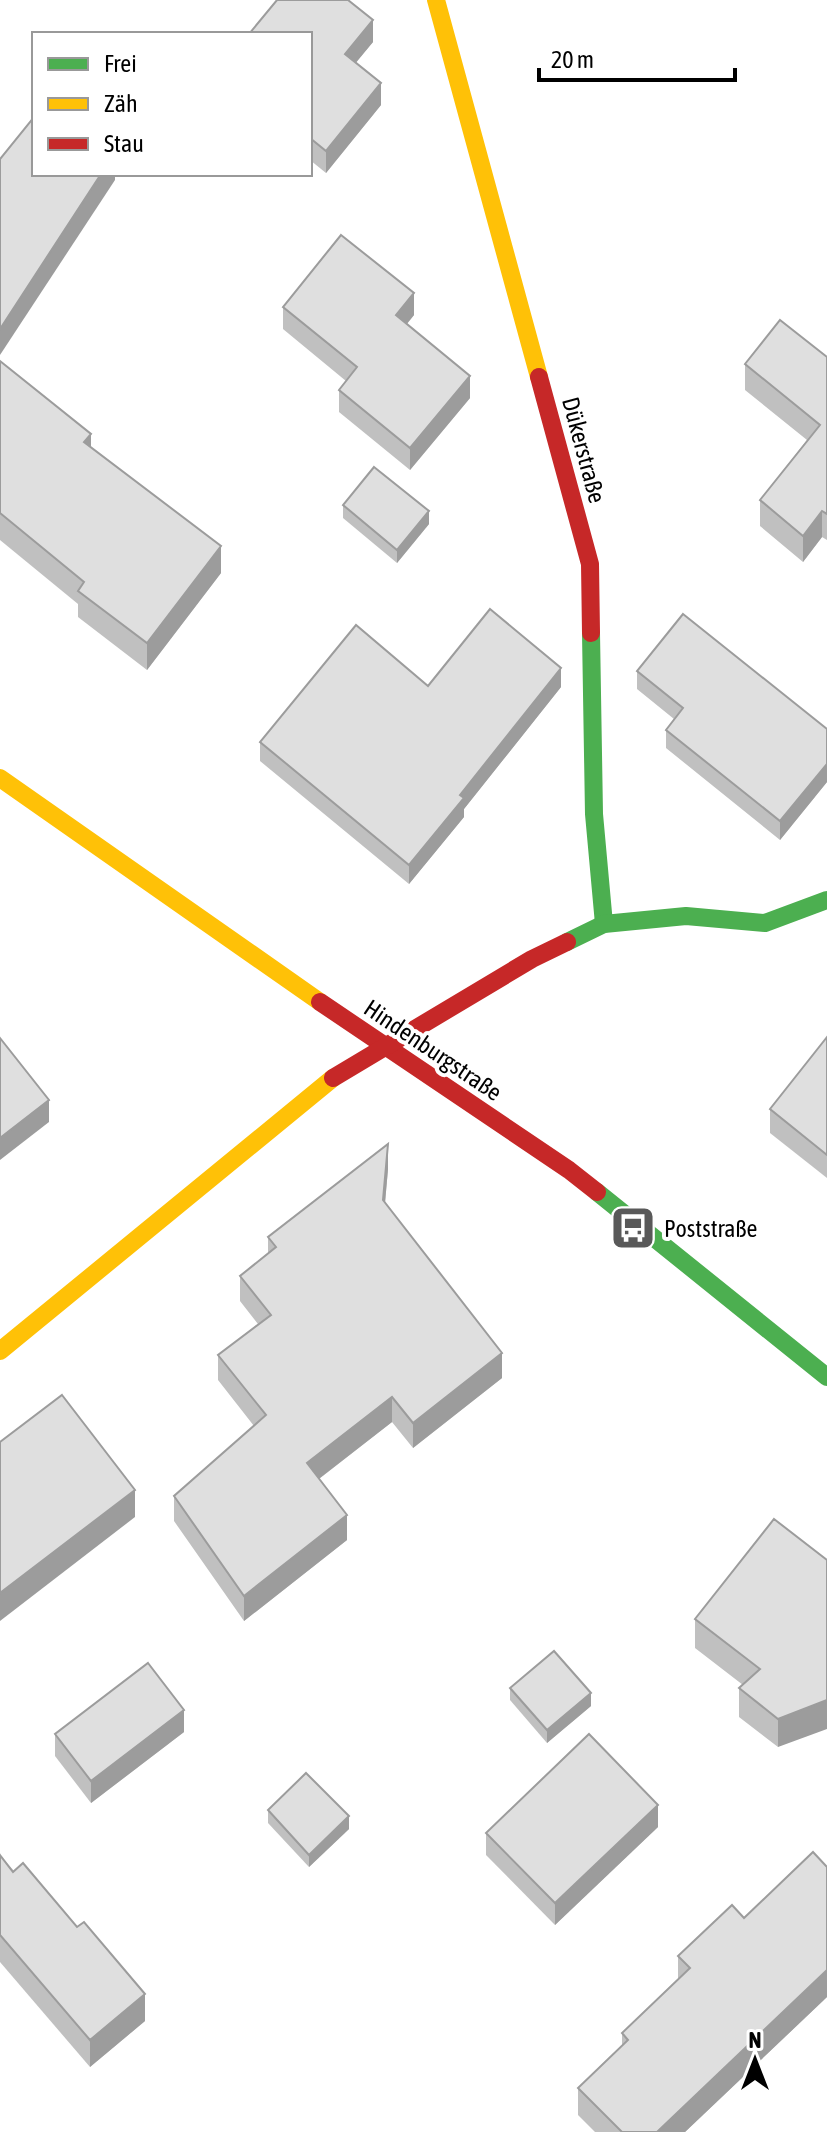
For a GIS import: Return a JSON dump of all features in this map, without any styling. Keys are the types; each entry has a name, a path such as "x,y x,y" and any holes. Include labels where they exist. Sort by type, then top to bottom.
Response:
{"street":[{"name":"Dükerstraße","path":"436,0 590,564 594,814 604,924"},
{"name":"Hindenburgstraße","path":"0,778 385,1047 569,1170 827,1377"},
{"path":"0,1351 337,1075 532,959 604,924 686,916 765,923 827,900"}],"building":[{"path":"277,0 348,0 373,20 345,54 381,83 326,151 312,140 312,32 251,32"},
{"path":"32,119 32,176 100,176 0,329 0,159"},
{"path":"341,235 414,293 396,315 470,376 410,448 339,390 357,367 283,307"},
{"path":"780,320 827,357 827,514 822,511 803,536 760,500 820,425 745,364"},
{"path":"0,361 91,434 84,442 221,546 147,643 78,591 84,582 0,513"},
{"path":"374,467 429,511 397,550 343,505"},
{"path":"490,609 561,668 460,795 464,798 409,865 260,742 356,625 428,686"},
{"path":"683,614 827,729 827,764 780,821 666,730 683,708 637,671"},
{"path":"827,1037 827,1155 770,1109"},
{"path":"0,1038 49,1100 0,1138"},
{"path":"388,1144 383,1200 502,1353 413,1423 392,1397 307,1463 347,1515 244,1596 174,1496 266,1415 218,1355 271,1315 240,1276 276,1247 268,1237"},
{"path":"62,1395 135,1490 0,1593 0,1442"},
{"path":"774,1519 827,1560 827,1700 778,1719 739,1688 760,1669 695,1619"},
{"path":"554,1651 591,1693 547,1730 510,1688"},
{"path":"148,1663 184,1710 91,1781 55,1734"},
{"path":"589,1734 658,1805 555,1903 486,1833"},
{"path":"306,1773 349,1816 309,1855 268,1810"},
{"path":"813,1852 827,1867 827,1970 657,2132 622,2132 578,2088 628,2040 622,2033 690,1968 678,1956 732,1905 744,1918"},
{"path":"0,1855 13,1872 23,1863 77,1927 84,1922 145,1994 90,2040 0,1935"}],"traffic: fast":[{"path":"591,633 594,814 604,924"},
{"path":"567,942 604,924 686,916 765,923 827,900"},
{"path":"597,1192 827,1377"}],"traffic: slow":[{"path":"436,0 539,377"},
{"path":"0,778 320,1002"},
{"path":"0,1351 333,1078"}],"traffic: jam":[{"path":"539,377 590,564 591,633"},
{"path":"333,1078 532,959 567,942"},
{"path":"320,1002 597,1192"}],"place":[{"name":"Poststraße","path":"633,1228"}]}
